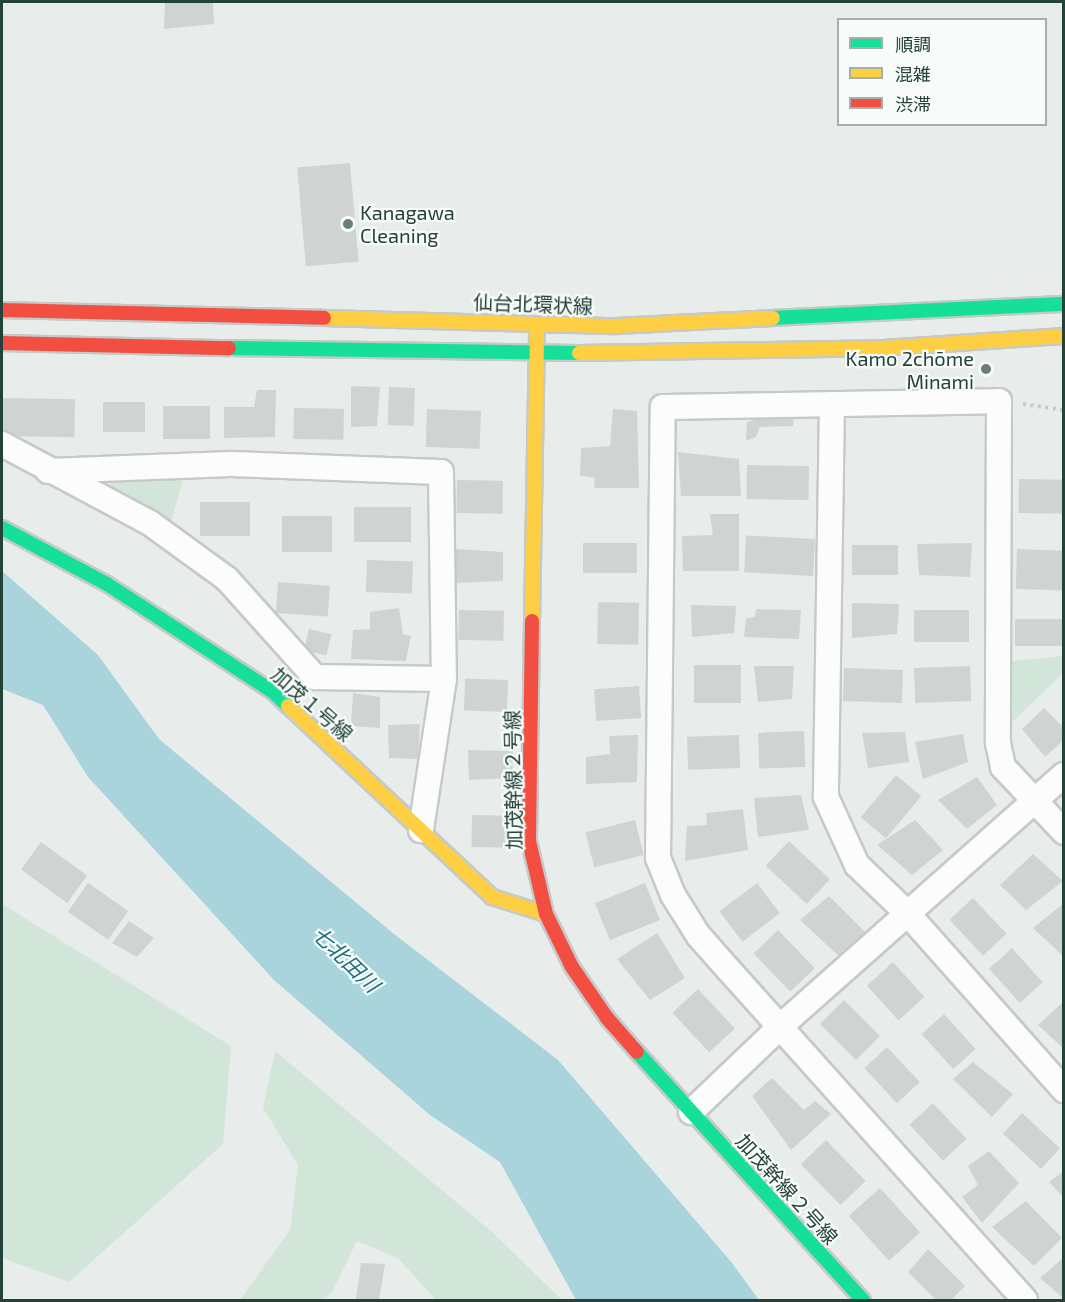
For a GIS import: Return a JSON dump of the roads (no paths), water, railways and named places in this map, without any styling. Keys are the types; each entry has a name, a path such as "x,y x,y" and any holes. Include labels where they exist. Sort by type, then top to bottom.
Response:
{"main road":[{"name":"仙台北環状線","path":"2,310 616,326 986,311 1064,304"},
{"name":"加茂幹線２号線","path":"537,323 529,841 546,914 572,967 608,1018 863,1300"},
{"path":"2,343 537,354 883,348 1064,336"},
{"name":"加茂１号線","path":"2,528 107,584 273,692 492,897 546,914"}],"street":[{"path":"1025,1300 782,1025 698,935 673,895 658,858 663,407 999,401 998,743 1003,767 1064,832"},
{"path":"832,404 826,797 857,865 907,913 1064,1090"},
{"path":"2,444 48,471 150,523 227,579 315,677 444,679"},
{"path":"48,471 231,464 441,472 444,679 421,830"},
{"path":"691,1112 782,1025 1064,775"}],"water":[{"name":"七北田川","path":"2,571 98,655 159,739 394,934 558,1060 732,1263 759,1300 576,1300 500,1162 430,1115 274,980 88,777 43,705 2,689"}],"place":[{"name":"Kanagawa Cleaning","path":"348,224"},
{"name":"Kamo 2chōme Minami","path":"986,369"}]}
